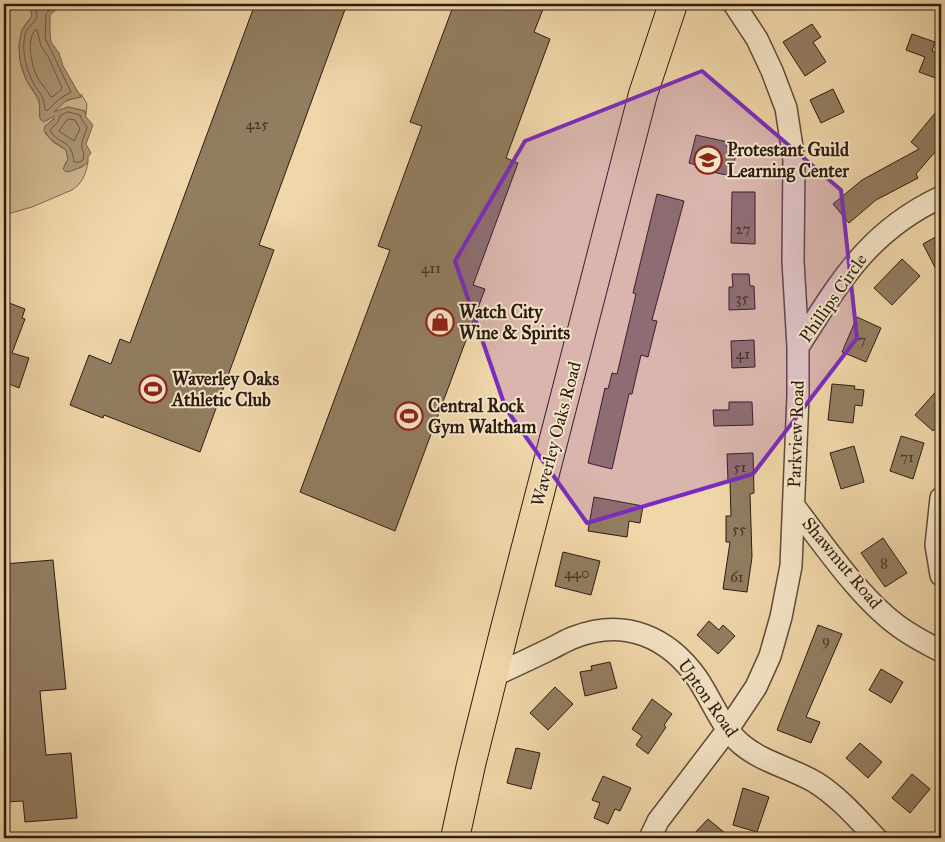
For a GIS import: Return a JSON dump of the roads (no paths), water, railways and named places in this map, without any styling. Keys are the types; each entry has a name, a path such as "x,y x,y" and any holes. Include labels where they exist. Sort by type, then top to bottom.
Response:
{"main road":[{"name":"Waverley Oaks Road","path":"455,838 493,676 644,94 674,4"}],"street":[{"name":"Parkview Road","path":"650,838 658,821 728,729 756,686 770,656 781,617 791,566 798,396 798,348 793,260 794,160 786,108 758,39 734,4"},
{"name":"Phillips Circle","path":"798,348 835,290 861,256 879,237 898,222 941,197"},
{"path":"941,498 936,545 941,575"},
{"name":"Shawmut Road","path":"794,506 851,580 878,608 903,630 941,652"},
{"name":"Upton Road","path":"493,676 576,636 598,631 619,630 639,632 658,640 673,650 688,666 737,741 748,750 816,783 841,801 876,838"}],"water":[{"path":"29,4 62,4 50,15 51,42 59,53 63,66 81,97 67,100 54,112 68,107 85,111 86,117 93,125 86,144 91,153 88,157 88,162 75,170 66,172 63,169 68,159 66,150 50,139 44,130 45,126 54,119 54,116 44,122 40,119 39,99 26,80 20,60 19,45 22,30 32,16"}],"place":[{"name":"Protestant Guild Learning Center","path":"708,160"},
{"name":"Watch City Wine & Spirits","path":"440,322"},
{"name":"Waverley Oaks Athletic Club","path":"153,389"},
{"name":"Central Rock Gym Waltham","path":"409,416"}]}
